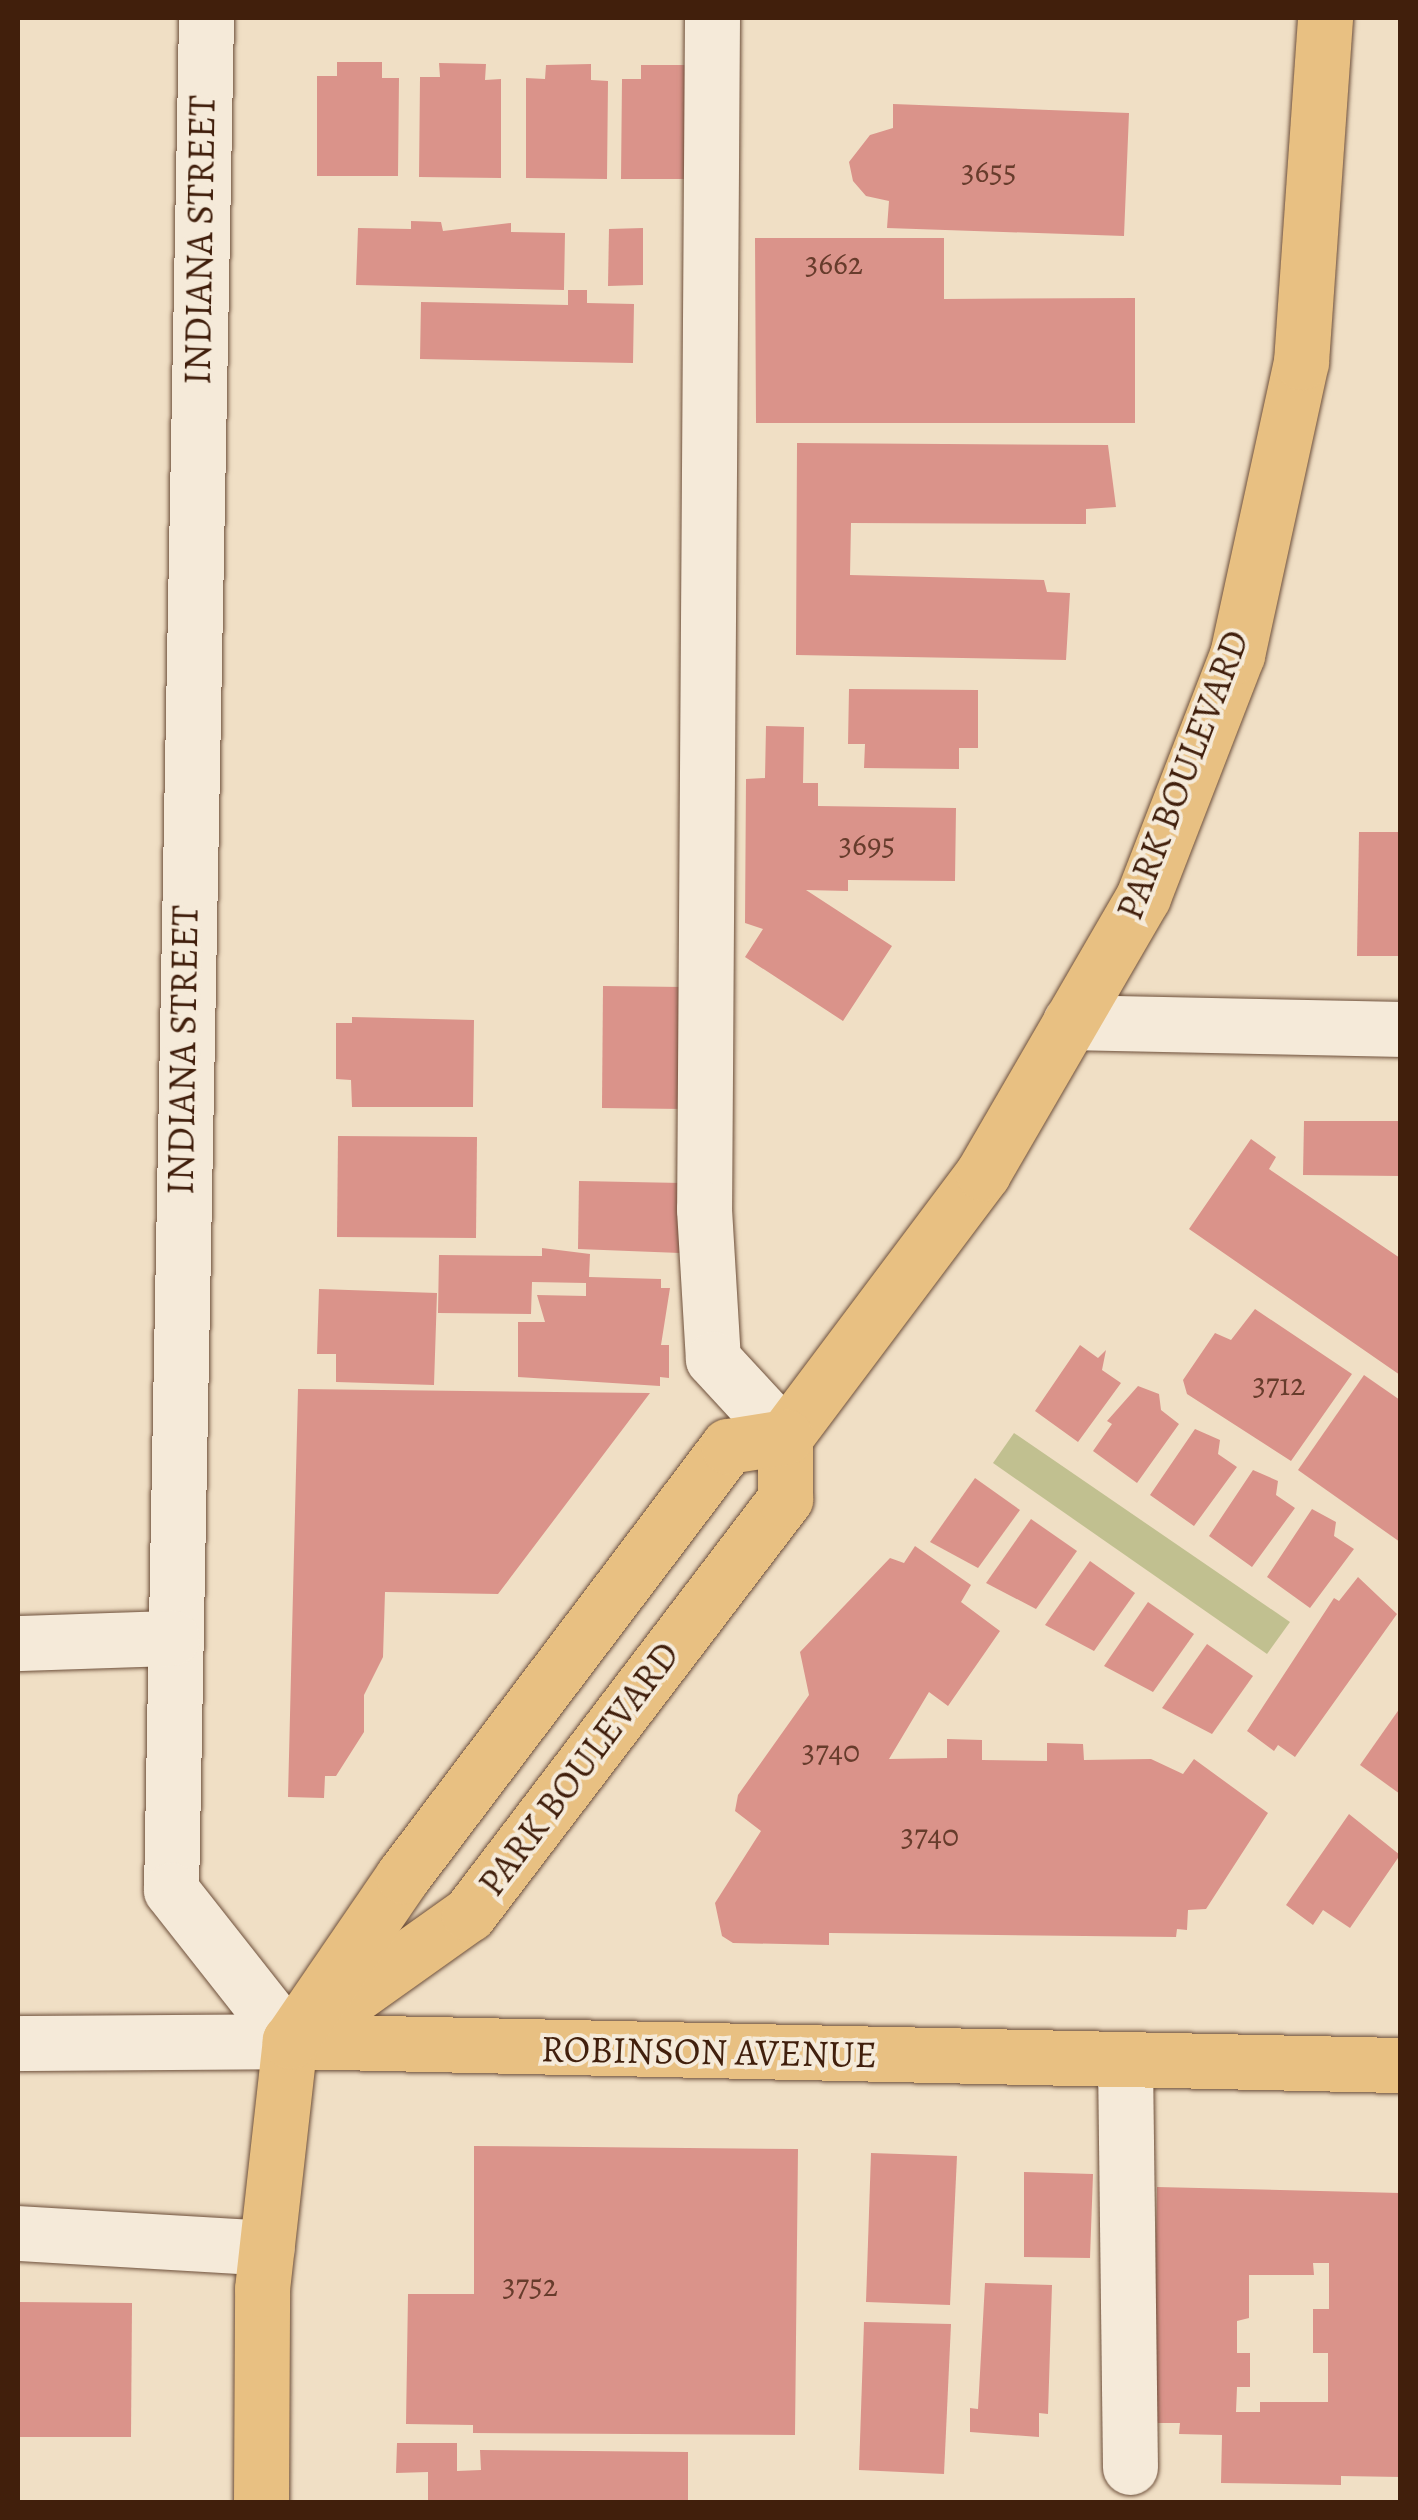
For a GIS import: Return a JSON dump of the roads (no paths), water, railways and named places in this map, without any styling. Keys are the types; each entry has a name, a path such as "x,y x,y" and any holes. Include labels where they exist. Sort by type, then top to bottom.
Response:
{"main road":[{"name":"PARK BOULEVARD","path":"290,2041 469,1914 785,1499 785,1437 983,1173 1143,897 1238,654 1301,362 1326,18"},
{"name":"PARK BOULEVARD","path":"261,2502 266,2248 290,2041 403,1876 728,1446 785,1437"},
{"name":"ROBINSON AVENUE","path":"290,2041 1400,2065"}],"street":[{"name":"INDIANA STREET","path":"206,18 170,1890 290,2041"},
{"path":"712,18 701,480 704,1209 713,1360 785,1437"},
{"path":"1070,1022 1400,1029"},
{"path":"18,1642 172,1638"},
{"name":"ROBINSON AVENUE","path":"18,2043 290,2041"},
{"path":"1125,2060 1130,2466"},
{"path":"18,2233 266,2248"}]}
